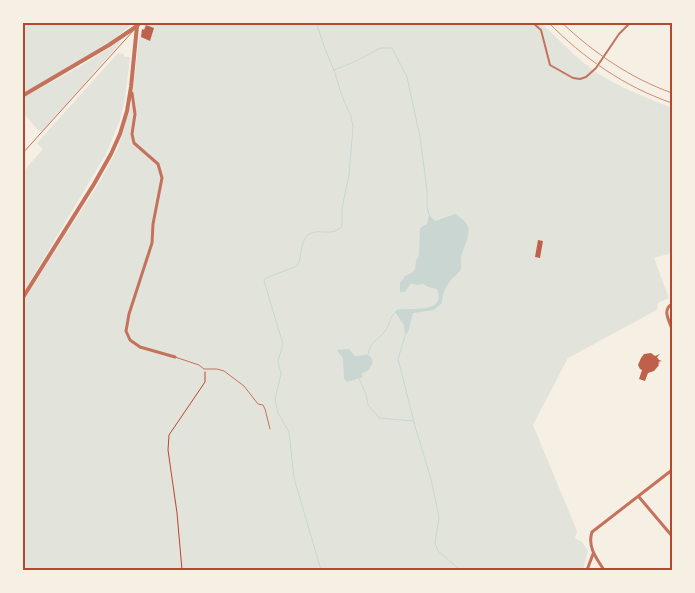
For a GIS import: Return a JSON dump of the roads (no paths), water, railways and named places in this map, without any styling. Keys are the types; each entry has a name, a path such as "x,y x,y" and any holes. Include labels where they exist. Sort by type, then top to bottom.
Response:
{"street":[{"path":"533,23 541,30 550,65 570,77 578,79 588,76 596,68 619,34 631,22"},
{"path":"22,299 66,231 111,154 120,134 127,111 131,87 138,24"},
{"path":"22,96 102,50 138,24"},
{"path":"131,87 135,114 132,134 134,143 158,164 162,178 153,224 152,243 129,314 126,331 130,340 140,347 175,357"},
{"path":"672,304 667,308 672,330"},
{"path":"604,570 593,553 590,540 592,532 672,470"},
{"path":"639,497 672,536"},
{"path":"587,570 593,553"}],"lane":[{"path":"22,154 138,24"},
{"path":"175,357 199,364 204,369 224,371 244,386 258,404 263,405 270,429"}],"waterway":[{"path":"316,22 351,116 353,127 349,175 342,208 342,226 338,230 316,232 308,235 303,242 297,266 266,278 264,281 283,344 278,361 281,374 275,399 278,413 289,432 294,478 321,570"},
{"path":"334,70 380,48 392,48 407,77 420,137 427,190 427,208 430,217"},
{"path":"368,354 371,346 385,331 395,313"},
{"path":"405,336 398,359 431,479 439,517 435,543 438,551 460,570"},
{"path":"359,378 366,394 368,405 379,418 413,421"}],"railway":[{"path":"548,22 576,48 621,80 672,103"},
{"path":"561,22 613,64 642,80 672,93"}]}
